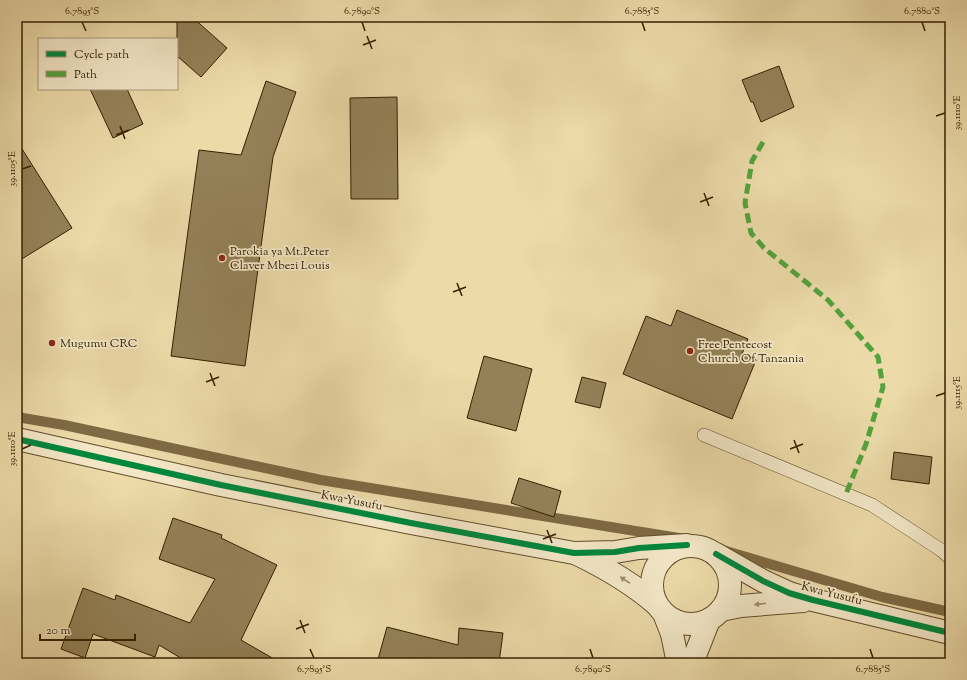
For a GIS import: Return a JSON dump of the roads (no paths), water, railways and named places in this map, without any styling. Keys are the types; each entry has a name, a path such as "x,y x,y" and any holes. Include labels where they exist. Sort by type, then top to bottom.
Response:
{"street":[{"name":"Kwa Yusufu","path":"17,439 221,485 411,523 574,553 615,552 639,548 687,545"},
{"path":"678,663 672,634 651,589 653,573 660,560 672,550 687,545 702,547 716,554 725,567 730,581 728,597 715,615 692,663"},
{"name":"Kwa Yusufu","path":"574,553 623,578 640,590 661,610"},
{"name":"Kwa Yusufu","path":"716,554 762,581 789,593 950,633"},
{"name":"Kwa Yusufu","path":"715,615 741,606 813,600"},
{"path":"661,610 679,623 694,625 715,615"}],"lane":[{"path":"704,435 872,505 941,550 950,558"}],"waterway":[{"path":"17,417 64,425 321,480 685,539 882,597 950,612"}],"place":[{"name":"Parokia ya Mt.Peter Claver Mbezi Louis","path":"222,258"},
{"name":"Mugumu CRC","path":"52,343"},
{"name":"Free Pentecost Church Of Tanzania","path":"690,351"}]}
